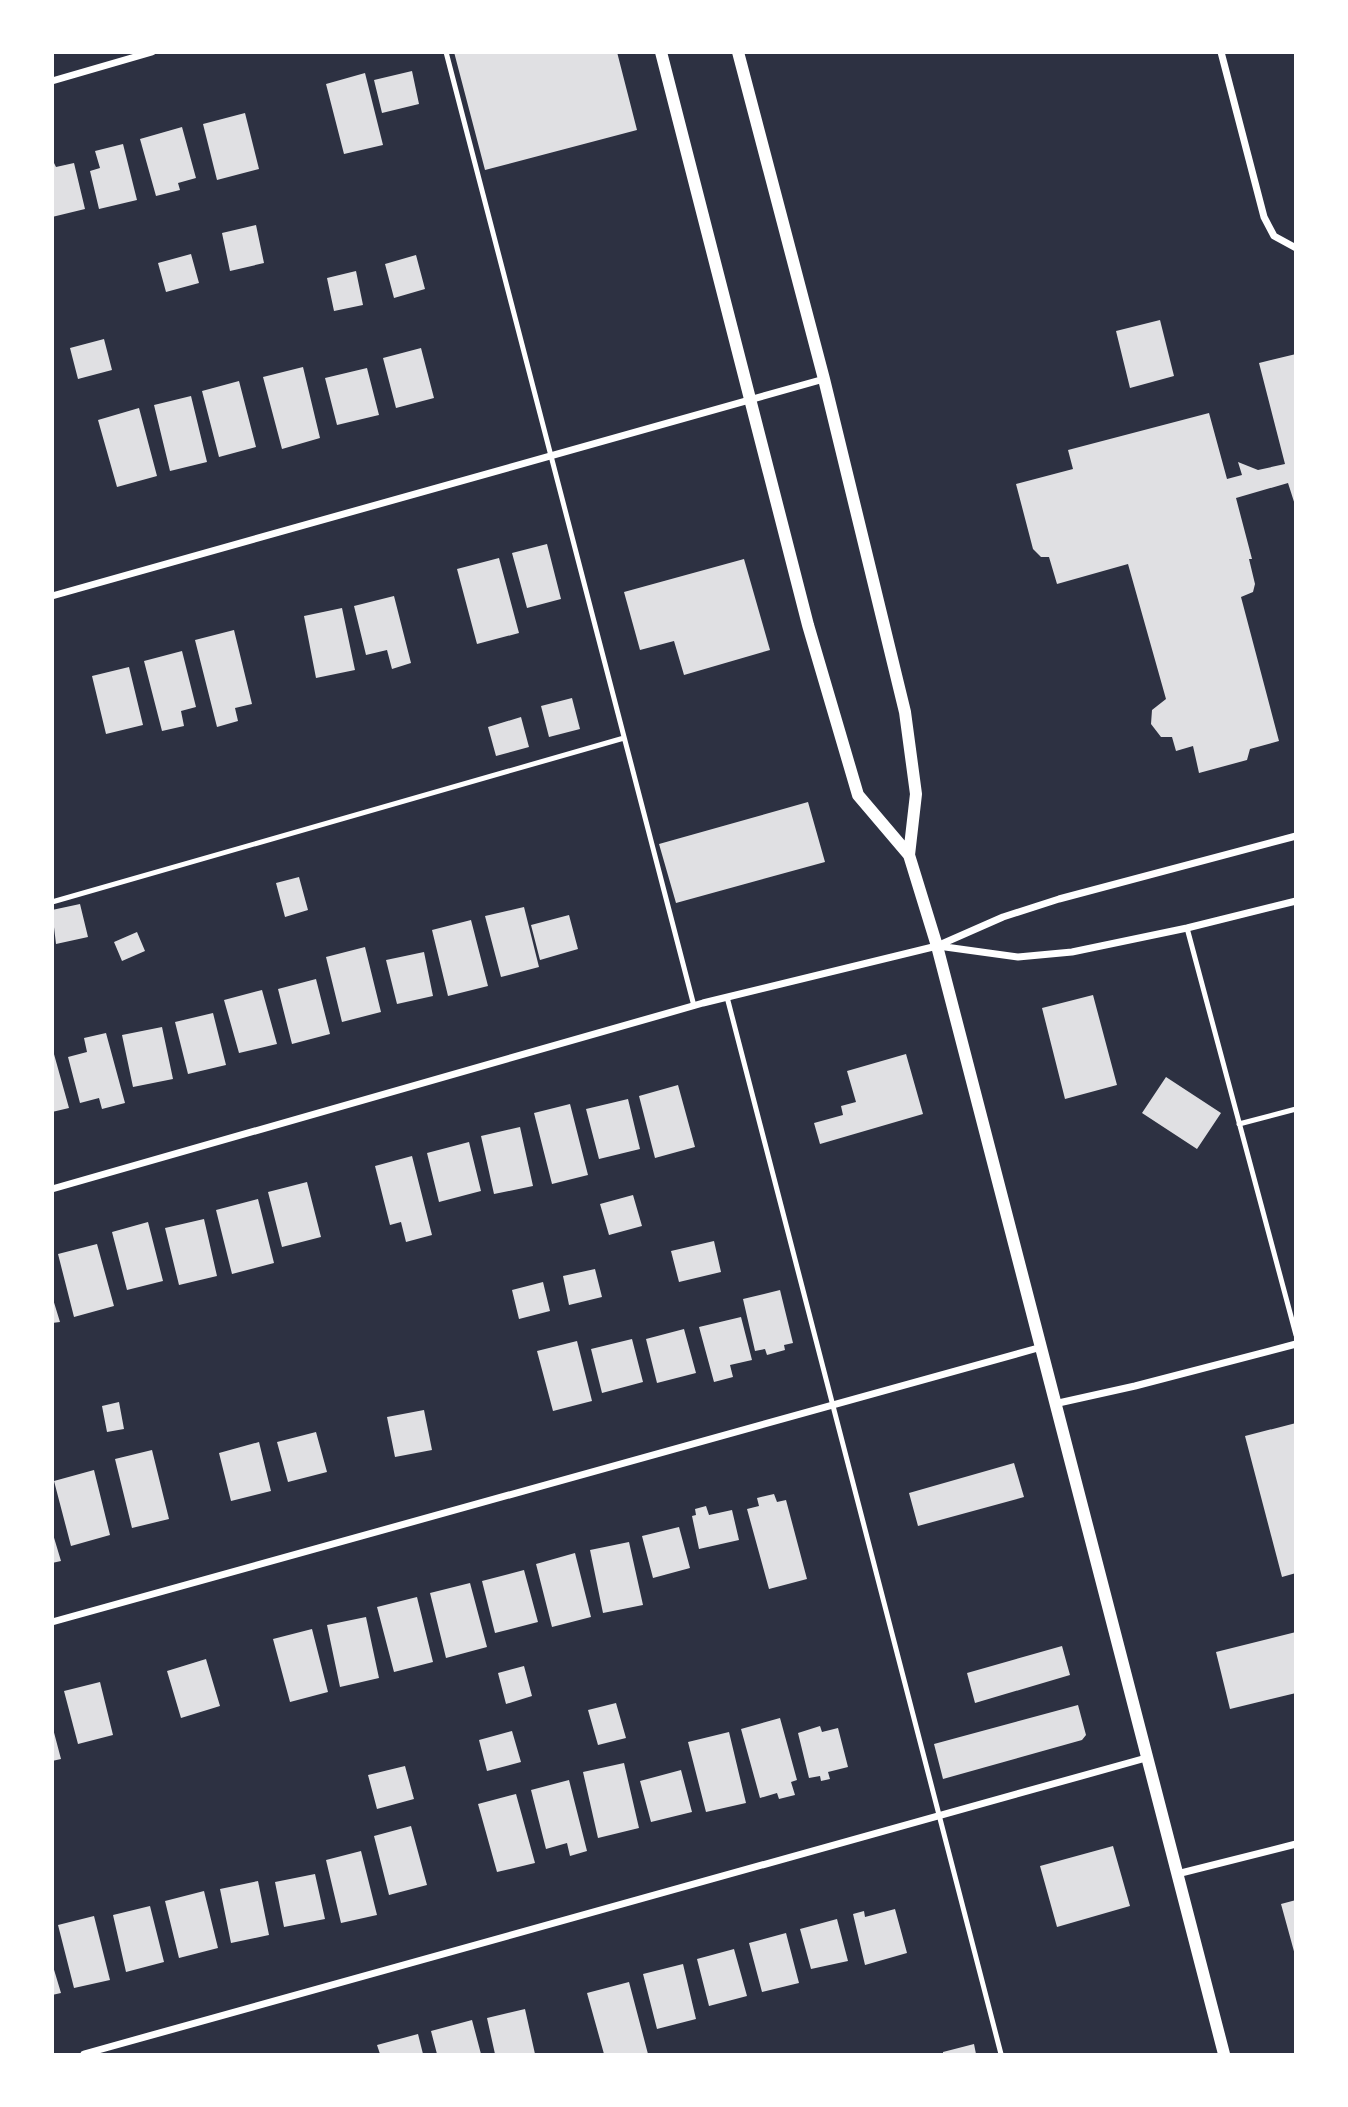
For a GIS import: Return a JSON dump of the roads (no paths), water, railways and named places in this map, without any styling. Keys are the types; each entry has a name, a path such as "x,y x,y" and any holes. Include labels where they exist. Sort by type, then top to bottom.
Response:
{"street":[{"path":"52,80 152,52"},
{"path":"662,52 808,625 858,795 909,855 937,946 1038,1348 1224,2054"},
{"path":"738,52 824,379 905,712 916,794 909,855"},
{"path":"1221,52 1264,217 1274,236 1293,248"},
{"path":"52,596 824,379"},
{"path":"52,1189 694,1006 937,946 1003,917 1059,899 1296,836"},
{"path":"937,946 1018,957 1072,952 1187,928 1296,901"},
{"path":"1053,1404 1135,1387 1296,1344"},
{"path":"52,1622 1038,1348"},
{"path":"84,2054 1146,1758"},
{"path":"1176,1874 1296,1844"}],"lane":[{"path":"446,52 694,1006"},
{"path":"52,902 624,737"},
{"path":"1187,928 1296,1335"},
{"path":"727,997 937,1816 1001,2054"},
{"path":"1239,1124 1296,1110"}]}
